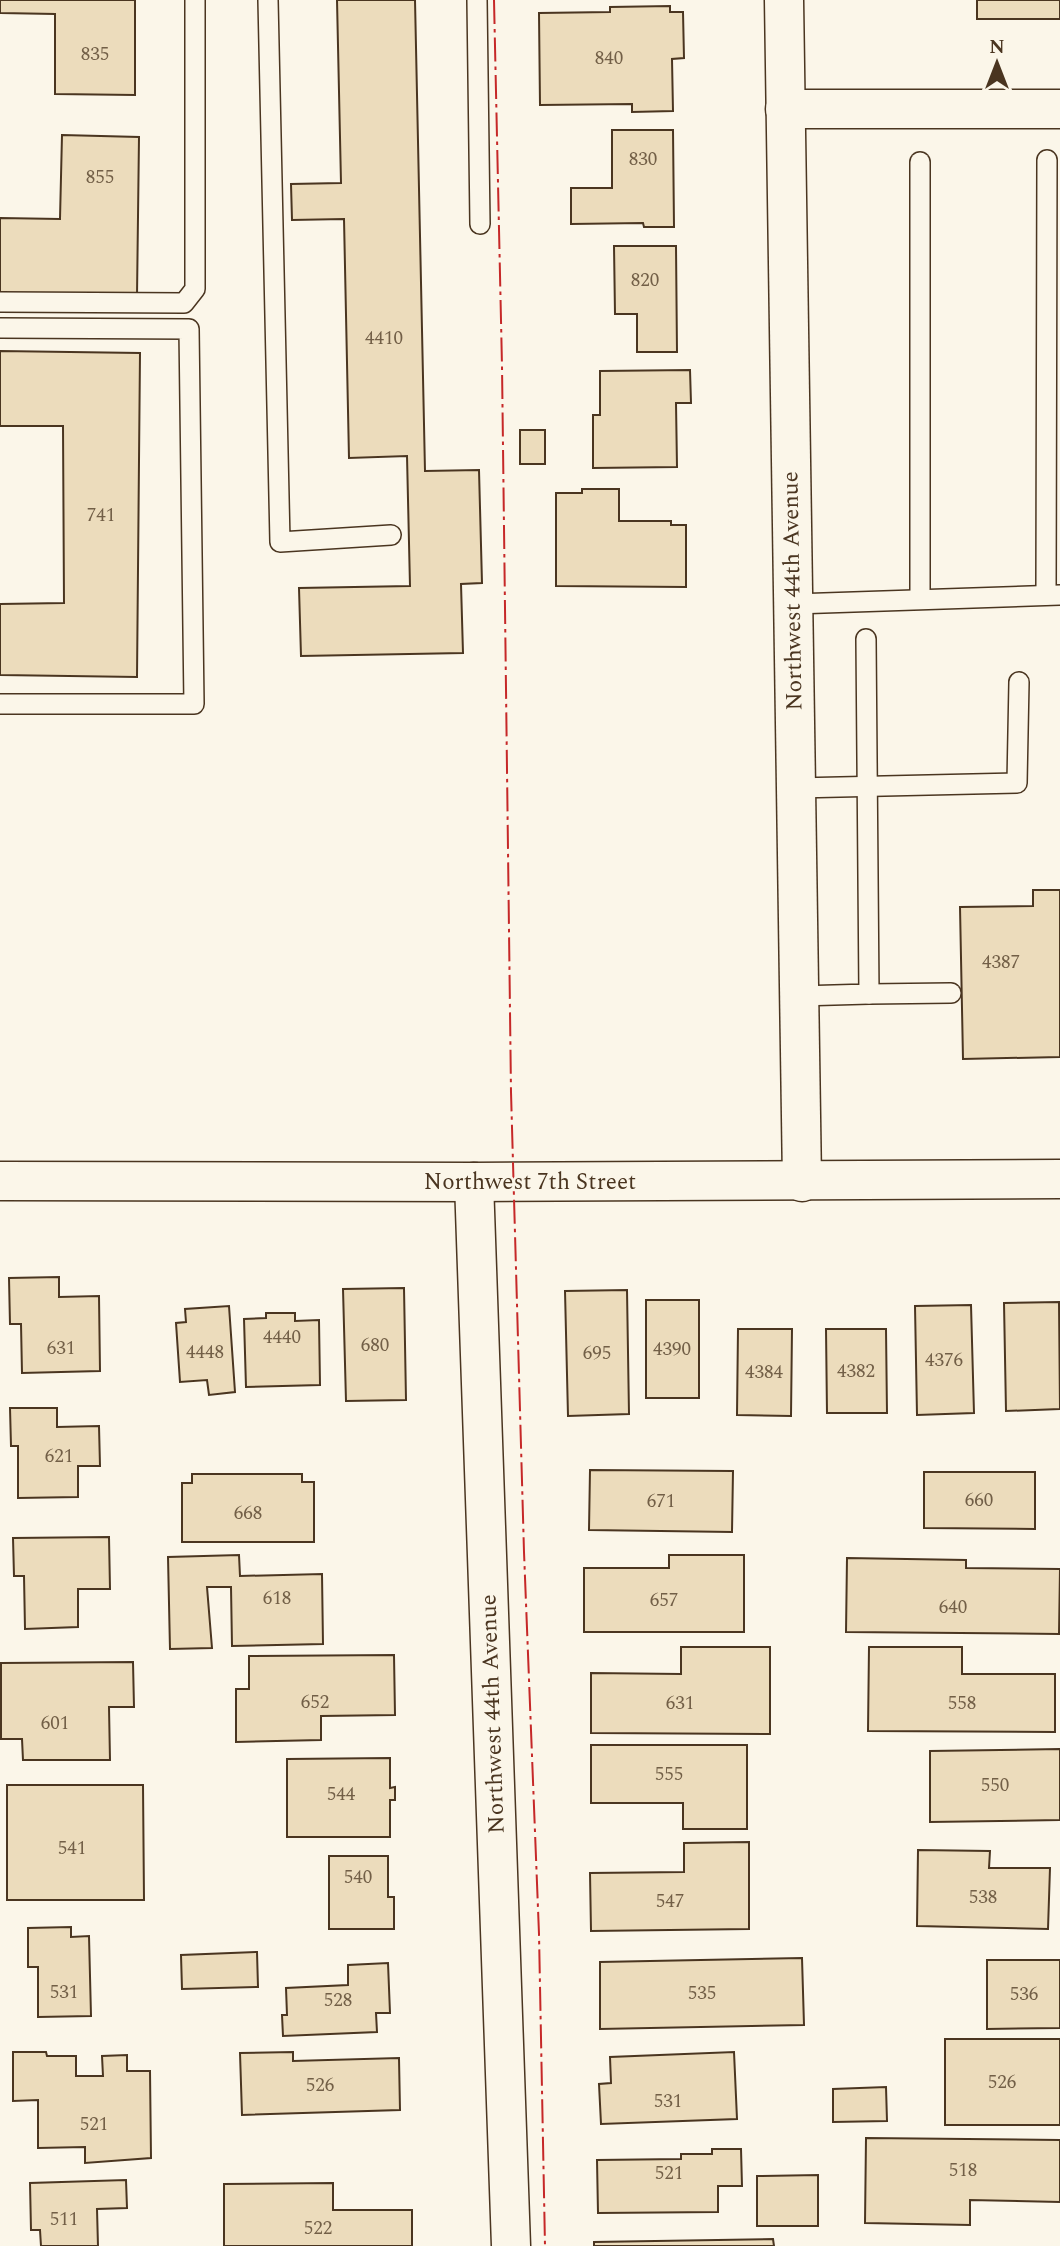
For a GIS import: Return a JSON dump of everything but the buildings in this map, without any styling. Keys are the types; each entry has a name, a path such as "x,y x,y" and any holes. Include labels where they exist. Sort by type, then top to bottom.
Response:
{"street":[{"name":"Northwest 44th Avenue","path":"784,0 802,1182"},
{"path":"785,109 1060,109"},
{"name":"Northwest 7th Street","path":"0,1181 802,1182 1060,1179"},
{"name":"Northwest 44th Avenue","path":"474,1182 511,2246"}],"lane":[{"path":"0,302 184,303 195,289 195,0"},
{"path":"268,0 279,542 391,535"},
{"path":"477,0 480,224"},
{"path":"794,604 1053,595 1047,160"},
{"path":"920,162 920,598"},
{"path":"0,328 189,329 194,704 0,704"},
{"path":"866,639 869,994"},
{"path":"796,788 1017,783 1019,682"},
{"path":"799,996 951,993"}],"power":[{"path":"494,0 502,366 511,1092 524,1552 539,1934 545,2246"}]}
